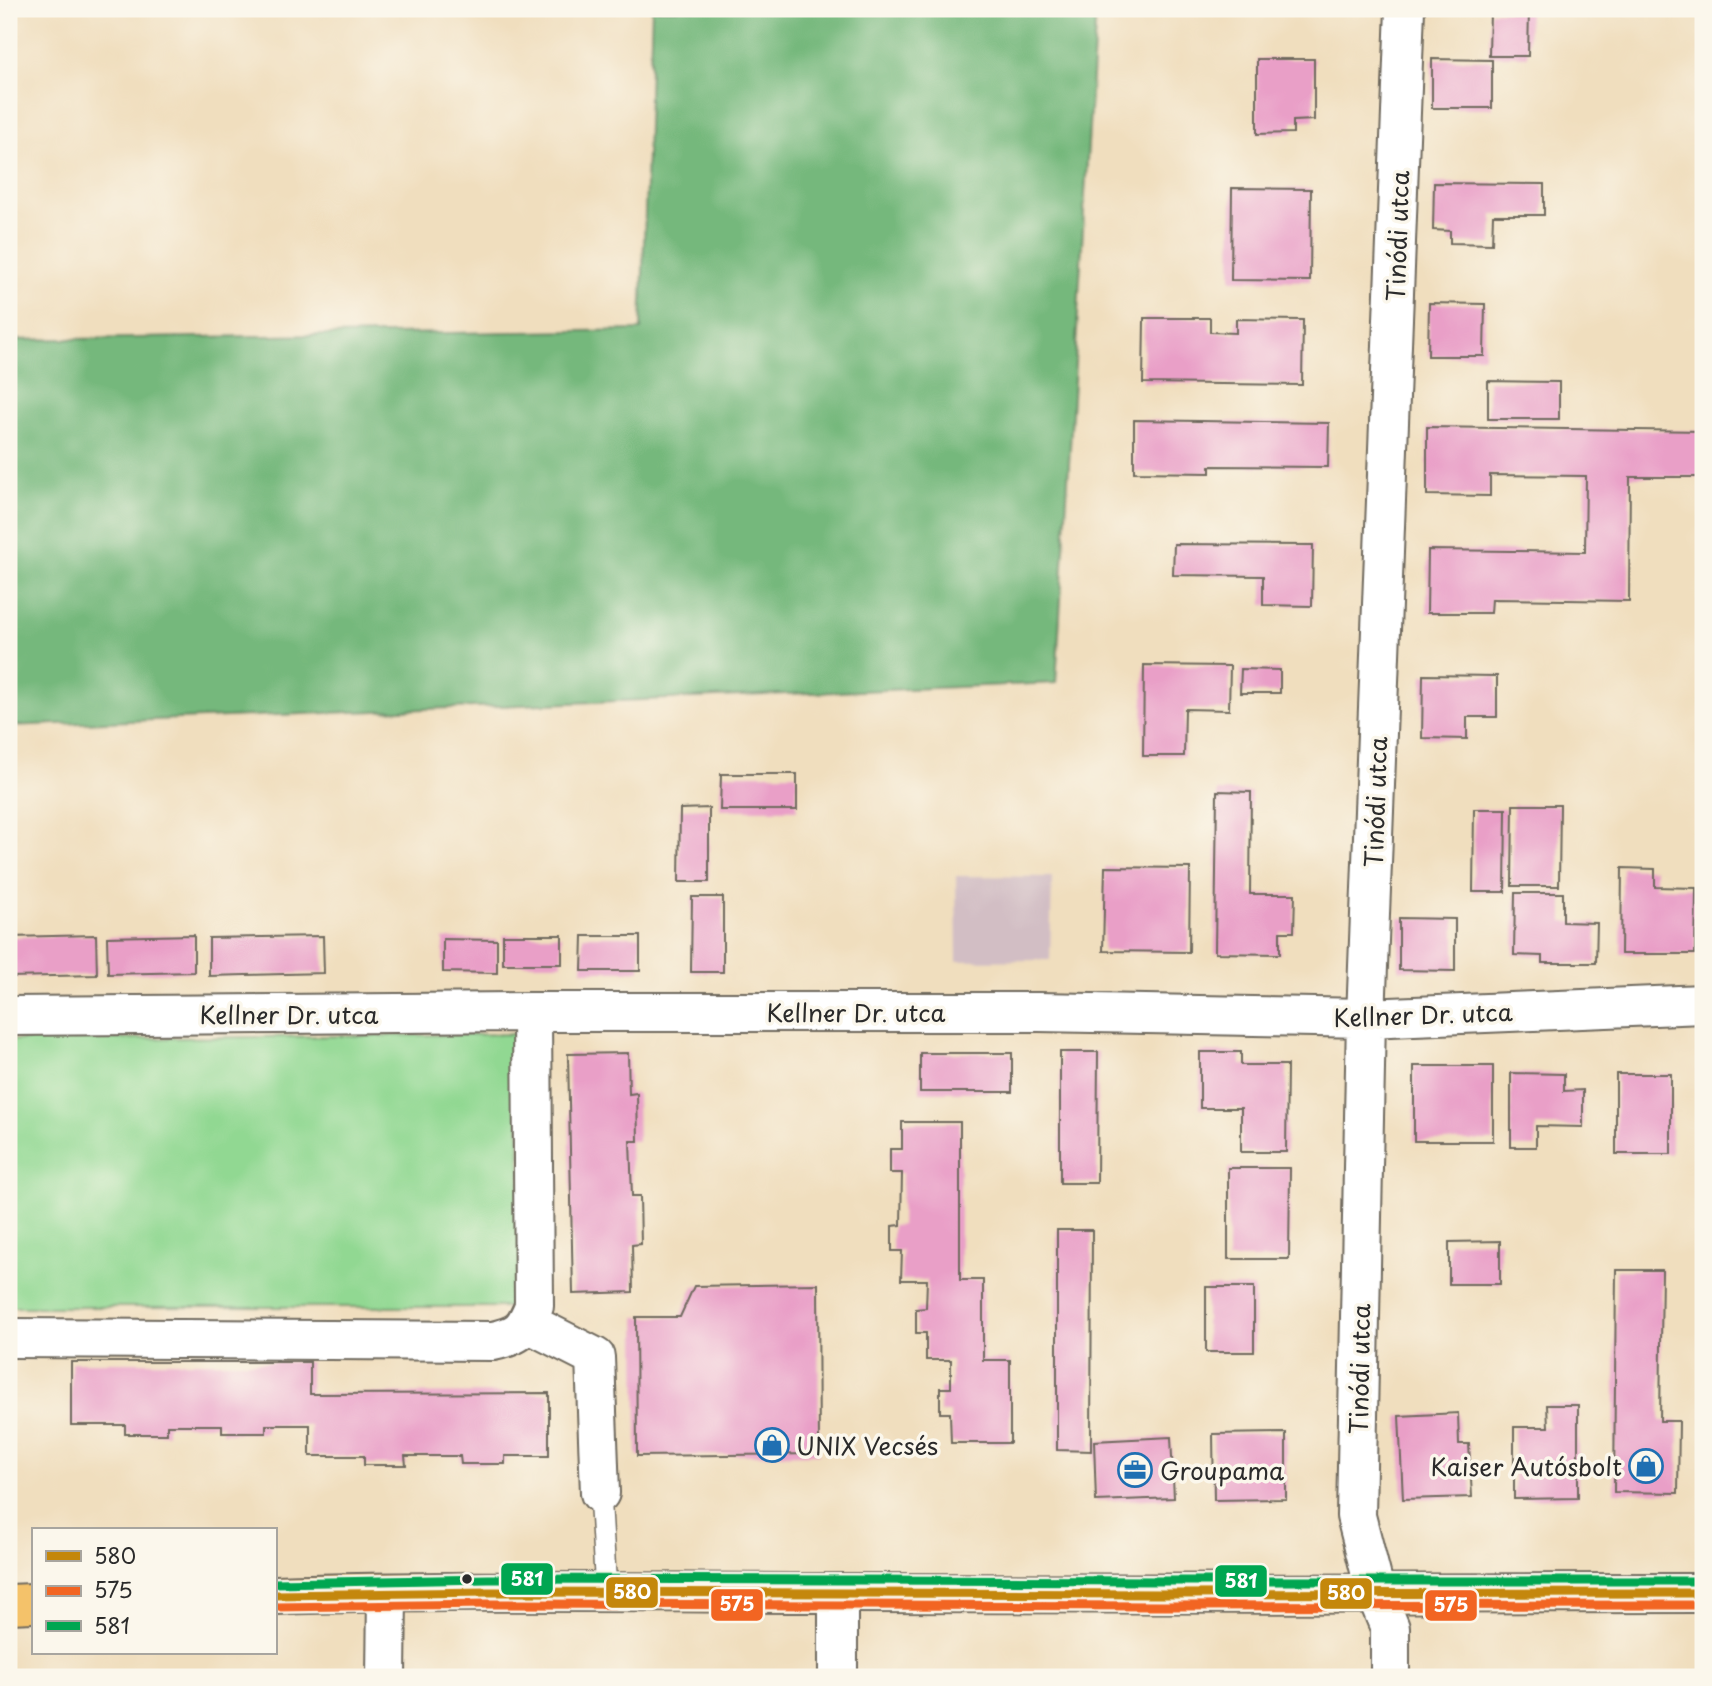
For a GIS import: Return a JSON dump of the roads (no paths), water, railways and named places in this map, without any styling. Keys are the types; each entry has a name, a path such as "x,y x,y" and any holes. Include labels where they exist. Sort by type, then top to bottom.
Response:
{"main road":[{"path":"276,1595 606,1591 1703,1593"},
{"path":"9,1604 32,1603"}],"street":[{"name":"Tinódi utca","path":"1390,1677 1390,1628 1376,1594 1356,1516 1366,1018 1405,9"},
{"name":"Kellner Dr. utca","path":"9,1016 1038,1012 1366,1018 1703,1004"},
{"path":"9,1338 493,1340 520,1332 528,1323 534,1306 532,1012"},
{"path":"528,1323 594,1357 600,1493"},
{"path":"838,1593 838,1677"},
{"path":"386,1677 387,1594"}],"lane":[{"path":"600,1493 606,1591"}],"place":[{"name":"UNIX Vecsés","path":"772,1445"},
{"name":"Kaiser Autósbolt","path":"1646,1466"},
{"name":"Groupama","path":"1135,1470"}]}
